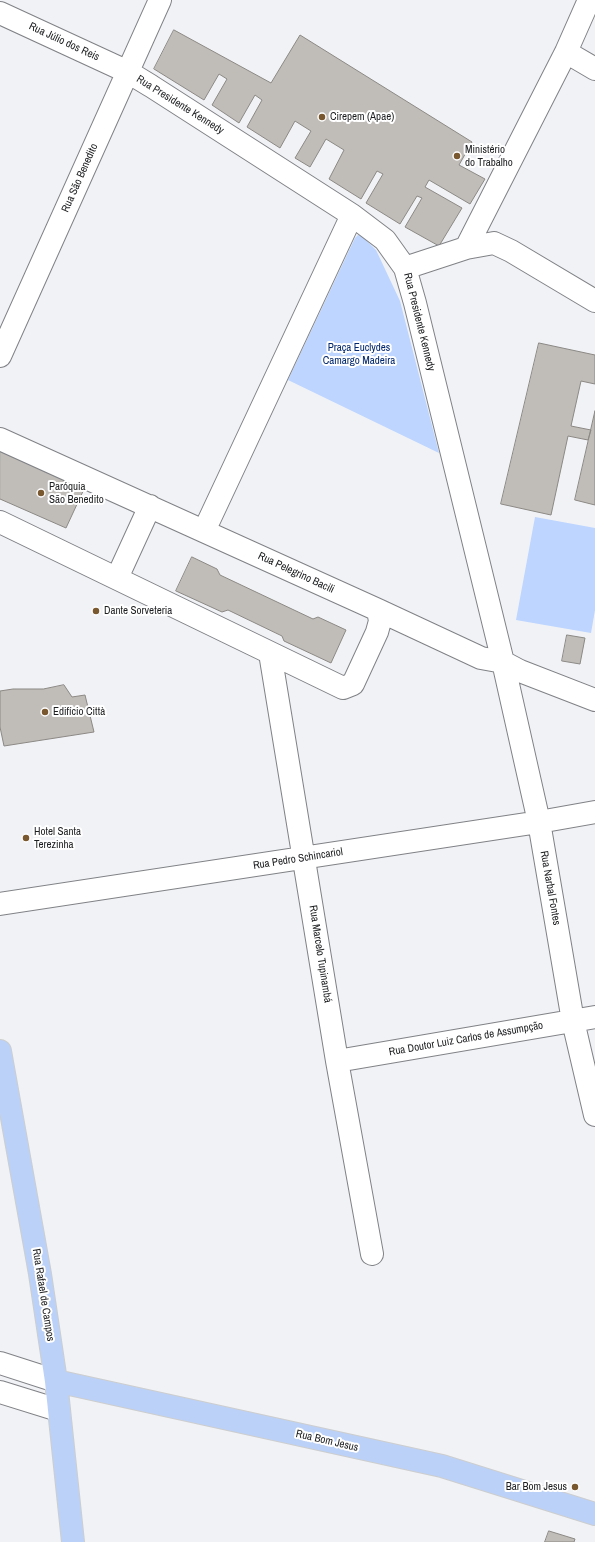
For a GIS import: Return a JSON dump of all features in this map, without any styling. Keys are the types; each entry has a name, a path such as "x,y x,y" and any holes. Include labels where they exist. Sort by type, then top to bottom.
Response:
{"main road":[{"name":"Rua Rafael de Campos","path":"0,1051 40,1274 56,1381 73,1542"},
{"name":"Rua Bom Jesus","path":"56,1381 442,1466 595,1514"}],"street":[{"name":"Rua São Benedito","path":"0,356 160,0"},
{"path":"466,248 566,52 589,0"},
{"name":"Rua Júlio dos Reis","path":"0,13 128,72"},
{"path":"566,52 595,69"},
{"name":"Rua Presidente Kennedy","path":"128,72 352,215 385,240 405,268 415,303 503,662"},
{"path":"204,531 352,215"},
{"path":"405,268 466,248 494,243 511,251 595,301"},
{"name":"Rua Pelegrino Bacili","path":"0,439 481,658 503,662 520,671 593,692"},
{"path":"117,578 150,506"},
{"path":"0,522 343,688 353,684 377,632 380,622 378,610"},
{"name":"Rua Marcelo Tupinambá","path":"270,653 337,1062 372,1254"},
{"name":"Rua Narbal Fontes","path":"503,662 539,822 573,1021 595,1115"},
{"name":"Rua Pedro Schincariol","path":"0,904 539,822 595,812"},
{"name":"Rua Doutor Luiz Carlos de Assumpção","path":"337,1062 595,1017"},
{"path":"0,1363 56,1381"},
{"path":"0,1392 58,1410"}],"green space":[{"name":"Praça Euclydes Camargo Madeira","path":"358,235 362,236 376,250 400,301 439,453 288,380 355,238"},
{"path":"535,517 595,528 595,610 591,633 516,620"}],"building":[{"path":"174,30 271,83 300,35 472,142 459,165 485,179 470,204 429,180 425,187 462,208 439,246 405,227 422,198 417,196 400,224 366,203 383,174 377,171 361,199 329,179 344,150 326,139 310,167 295,158 311,131 295,121 280,148 247,127 262,100 255,95 239,123 212,105 227,79 219,74 204,100 154,69"},
{"path":"539,343 595,355 595,384 581,381 571,426 591,430 588,440 568,436 551,515 501,504"},
{"path":"595,411 595,505 575,500"},
{"name":"Paróquia São Benedito","path":"0,448 85,487 66,528 0,499"},
{"path":"192,557 217,569 220,575 313,619 318,617 346,630 331,663 284,641 282,636 228,610 222,612 176,591"},
{"path":"567,635 585,638 580,664 562,661"},
{"name":"Edifício Città","path":"64,685 72,697 85,695 94,732 4,746 0,727 0,691 13,689 43,689"},
{"path":"549,1531 575,1539 574,1542 545,1542"}],"place":[{"name":"Cirepem (Apae)","path":"322,117"},
{"name":"Ministério do Trabalho","path":"457,156"},
{"name":"Paróquia São Benedito","path":"41,493"},
{"name":"Dante Sorveteria","path":"96,611"},
{"name":"Edifício Città","path":"45,712"},
{"name":"Hotel Santa Terezinha","path":"26,838"},
{"name":"Bar Bom Jesus","path":"575,1487"}]}
